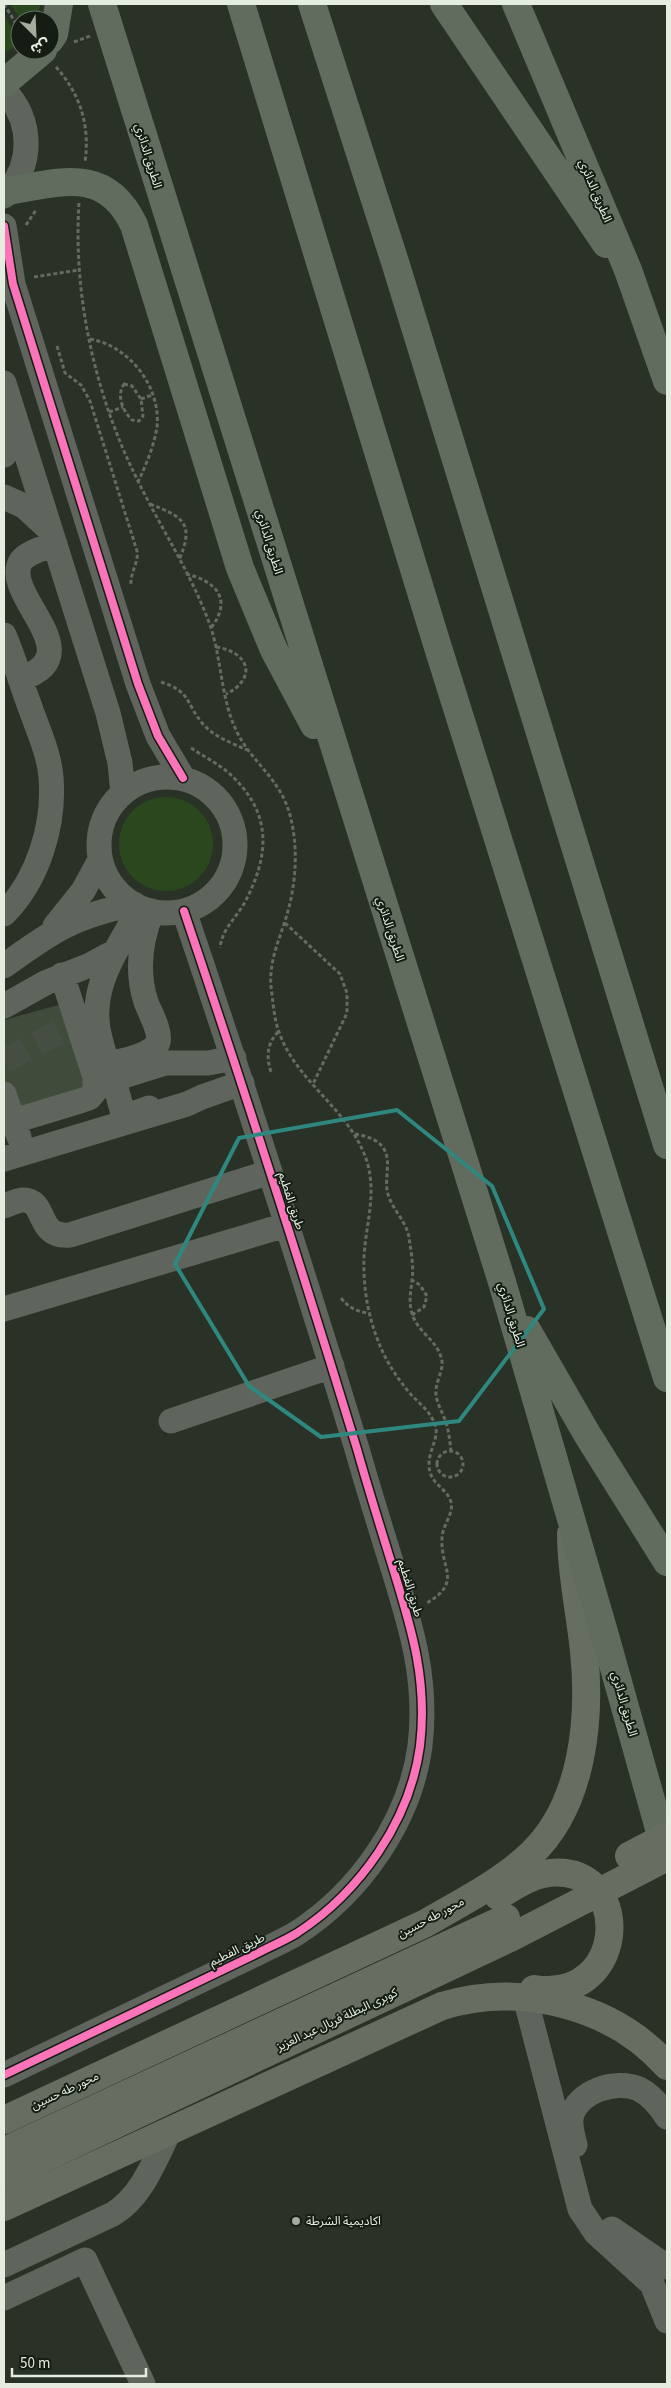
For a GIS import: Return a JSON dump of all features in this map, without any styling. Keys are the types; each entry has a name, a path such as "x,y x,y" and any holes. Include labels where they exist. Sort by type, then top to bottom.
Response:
{"highway":[{"name":"الطريق الدائري","path":"102,4 337,762 502,1282 667,1857"},
{"path":"241,4 439,651 667,1378"},
{"path":"312,4 398,272 667,1145"},
{"path":"444,4 595,230 628,270"},
{"name":"الطريق الدائري","path":"516,4 628,270 667,381"},
{"path":"4,83 33,60"},
{"path":"6,194 77,190 99,186 114,195 126,209 134,225 240,568 256,611 293,688 337,762"},
{"path":"502,1282 587,1434 667,1562"}],"main road":[{"name":"محور طه حسين","path":"5,2119 426,1923 474,1894 531,1854 552,1828 570,1793 581,1747 586,1699 584,1652 573,1584 570,1515"},
{"name":"كوبرى البطلة فريال عبد العزيز","path":"4,2151 502,1920 667,1836"},
{"name":"كوبرى البطلة فريال عبد العزيز","path":"4,2177 512,1937 667,1857"},
{"path":"4,2207 442,2006 467,1992 481,1988 553,1990 566,1988 579,1982 592,1972 602,1959 609,1943 611,1927 608,1910 600,1895 589,1883 573,1875 542,1874 482,1903 426,1923"},
{"path":"442,2006 465,1999 482,1997 525,1997 562,2003 598,2016 631,2034 667,2066"}],"street":[{"path":"4,90 14,100 23,118 27,137 26,157 19,175 6,194"},
{"path":"14,228 8,262 17,299 152,680 158,736 183,778"},
{"path":"4,383 14,420 111,722 120,763 123,793"},
{"path":"4,455 14,420"},
{"path":"4,497 24,506 53,537"},
{"path":"20,679 34,673 44,665 48,647 44,632 18,582 17,570 26,556 53,537"},
{"path":"4,635 48,759 51,806 35,871 16,901 4,914"},
{"path":"4,966 49,933 81,917 142,908 184,911 207,900 225,881 234,857 234,831 224,807 206,789 183,778 151,778 123,793 111,807 102,823 99,842 100,860 107,878 119,893 142,908"},
{"path":"49,933 72,906 100,860"},
{"path":"142,908 144,935 140,960 142,988 159,1039 153,1051 114,1062 108,1060 98,1032 96,1017 99,989 103,976 116,951 142,908"},
{"name":"طريق الفطيم","path":"4,2075 297,1933 333,1905 365,1872 390,1834 408,1792 420,1747 423,1702 418,1656 406,1612 332,1366 234,1058 184,911"},
{"path":"4,1006 62,975 99,961 116,951"},
{"path":"9,1122 89,1098 95,1091 95,1077 73,1024 62,975"},
{"path":"73,1024 99,989"},
{"path":"202,1097 186,1097 129,1114 122,1110 115,1084 123,1075 165,1063 208,1063 234,1058"},
{"path":"4,1094 14,1156 187,1104 242,1083"},
{"path":"4,1206 19,1200 29,1201 37,1206 47,1228 58,1234 70,1235 270,1172"},
{"path":"4,1309 286,1225"},
{"path":"171,1421 332,1366"},
{"path":"525,1997 580,2209 596,2234 652,2284 667,2321"},
{"path":"667,2116 652,2098 640,2090 626,2086 611,2086 597,2091 584,2099 571,2118 571,2127 589,2196 598,2212 623,2239 667,2267"},
{"path":"4,2265 125,2207 139,2190 169,2132"},
{"path":"4,2298 85,2260 143,2384"}],"path":[{"path":"60,44 109,30"},
{"path":"57,60 72,87 84,116 88,140 77,190 79,199 76,238 90,339 109,412 138,482 179,560 211,628 236,731 248,750 270,774 290,814 295,841 295,869 285,923 276,942 272,963 271,984 278,1032 297,1063 355,1134 368,1165 372,1202 364,1263 368,1313 386,1360 398,1378 435,1423 436,1441 430,1452 428,1465 431,1477 450,1500 451,1510 442,1539 449,1571 447,1582 442,1592 434,1599 406,1612"},
{"path":"14,228 40,206"},
{"path":"31,269 37,287"},
{"path":"34,278 79,270"},
{"path":"90,339 106,343 127,357 144,377 152,396 157,418 155,434 138,482"},
{"path":"55,341 66,372 80,385 90,401 137,551 137,562 131,575 131,588"},
{"path":"124,384 132,386 141,399 143,412 139,421 132,420 123,407 120,394 124,384"},
{"path":"141,399 152,396"},
{"path":"109,412 123,407"},
{"path":"150,504 175,514 185,524 187,537 179,560"},
{"path":"186,574 210,583 219,592 220,611 211,628"},
{"path":"216,647 235,652 244,661 246,668 241,683 226,694"},
{"path":"152,680 162,690"},
{"path":"152,680 177,687 187,698 204,725 213,733 248,750"},
{"path":"186,743 234,778 245,790 253,804 262,833 261,864 257,879 242,907 224,930 219,955"},
{"path":"285,923 340,974 348,993 347,1013 313,1084"},
{"path":"271,1072 268,1054 269,1046 278,1032"},
{"path":"355,1134 374,1139 386,1151 387,1191 395,1211 409,1236 412,1315 422,1333 437,1348 442,1358 442,1369 436,1390 437,1400 448,1431 451,1452"},
{"path":"412,1280 420,1285 428,1296 424,1307 412,1315"},
{"path":"341,1298 348,1306 357,1311 368,1313"},
{"path":"451,1452 460,1457 462,1467 456,1476 450,1477 441,1474 437,1464 441,1455 451,1452"}],"highlighted area":[{"path":"397,1110 492,1186 544,1309 459,1421 321,1437 249,1386 175,1264 239,1138"}],"green space":[{"path":"10,4 40,4 39,10 14,10"},
{"path":"4,16 10,25 10,50 4,53"},
{"path":"166,797 184,801 199,811 209,826 213,844 209,862 199,877 184,887 166,891 148,887 133,877 123,862 119,844 123,826 133,811 148,801"}],"building":[{"path":"62,1004 88,1090 16,1117 4,1083 4,1020"}],"tunnel":[{"path":"4,1061 69,1027"}],"cycle path":[{"path":"4,226 13,284 138,684 158,736 183,778"},
{"path":"4,2075 282,1941 297,1933 320,1916 361,1876 393,1827 405,1801 414,1774 420,1746 422,1722 420,1676 406,1610 294,1247 184,911"}],"place":[{"name":"اكاديمية الشرطة","path":"296,2221"}]}
